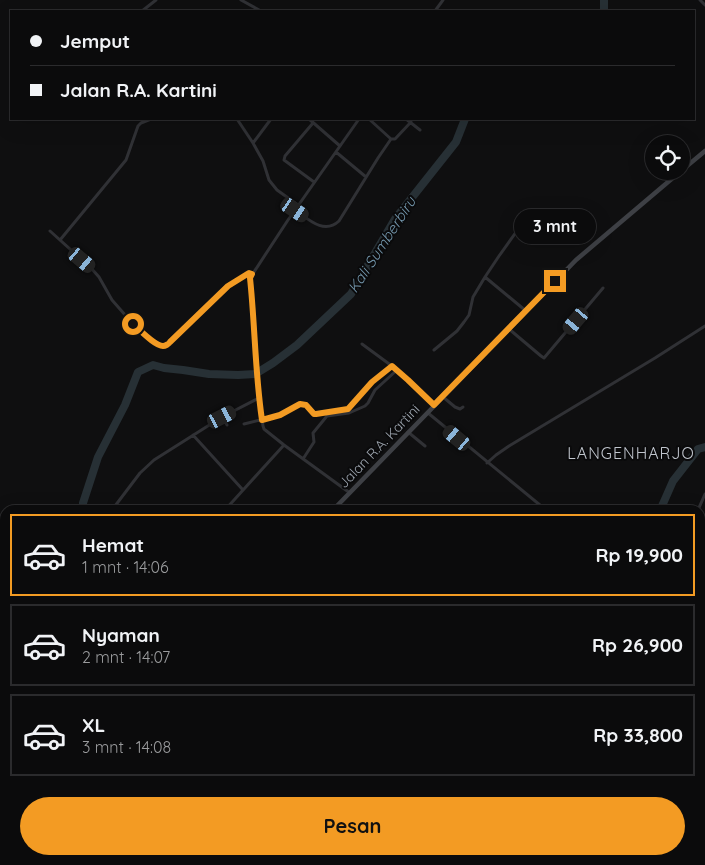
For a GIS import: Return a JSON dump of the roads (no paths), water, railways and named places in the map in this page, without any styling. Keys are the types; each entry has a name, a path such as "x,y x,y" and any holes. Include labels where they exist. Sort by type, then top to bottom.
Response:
{"main road":[{"name":"Jalan R.A. Kartini","path":"690,164 705,151"},
{"name":"Jalan R.A. Kartini","path":"338,505 576,260 670,180"}],"street":[{"path":"143,10 156,0"},
{"path":"241,0 260,10"},
{"path":"700,0 705,5"},
{"path":"61,239 126,160 138,126 148,120"},
{"path":"238,120 254,143 263,161 269,180 277,190 298,205"},
{"path":"254,143 271,120"},
{"path":"310,120 340,146"},
{"path":"350,493 264,429 259,398 250,278 298,205 358,120"},
{"path":"369,120 391,139"},
{"path":"408,120 420,130"},
{"path":"295,210 320,226 329,227 334,225 339,221 391,139 398,137 411,122"},
{"path":"312,123 285,156 284,160 315,182"},
{"path":"336,152 366,177"},
{"path":"434,350 458,331 468,315 473,297 498,256 519,228"},
{"path":"50,231 91,268 99,277 112,300 133,324 152,341 161,346 165,346 170,342 228,286 246,274 252,274"},
{"path":"485,277 526,311"},
{"path":"509,328 544,358 603,288"},
{"path":"487,463 509,446 705,326"},
{"path":"362,344 394,368 434,405"},
{"path":"303,459 314,442 313,433 327,416 348,411 368,403 375,390 394,368"},
{"path":"244,424 262,422 300,404 306,405 314,414 348,411 372,382 394,368"},
{"path":"442,397 455,407 463,407"},
{"path":"116,505 147,466 193,435 259,398"},
{"path":"428,413 540,505"},
{"path":"223,418 227,426"},
{"path":"408,432 425,446"},
{"path":"193,435 243,490"},
{"path":"230,505 284,445"}],"waterway":[{"name":"Kali Sumberbiru","path":"604,0 604,10"},
{"name":"Kali Sumberbiru","path":"83,505 98,457 125,405 138,372 153,365 209,374 255,374 297,345 351,294 395,219 456,142 465,120"},
{"path":"662,505 673,481 698,449 705,447"}],"district":[{"name":"LANGENHARJO","path":"631,453"}]}
